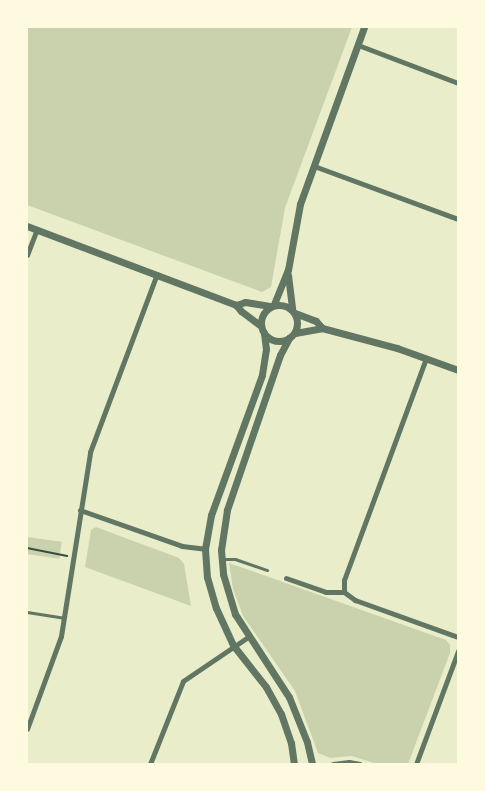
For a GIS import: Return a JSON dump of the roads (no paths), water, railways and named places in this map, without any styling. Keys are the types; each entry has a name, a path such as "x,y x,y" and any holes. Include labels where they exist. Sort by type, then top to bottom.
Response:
{"street":[{"path":"294,764 291,742 281,714 266,687 233,645 210,587 206,549 216,496 262,375 266,349 263,314 272,305 288,270 297,218 364,27"},
{"path":"358,45 458,83"},
{"path":"314,166 458,219"},
{"path":"27,225 236,304 278,341 322,327"},
{"path":"27,255 37,229"},
{"path":"288,270 294,311 292,336 280,355 227,510 222,559 229,599 248,637 289,697 308,742 312,764"},
{"path":"27,729 58,647 90,453 157,274"},
{"path":"236,304 245,302 272,305 294,311 316,321 322,327 458,370"},
{"path":"344,592 344,580 426,358"},
{"path":"80,510 182,546 206,549"},
{"path":"286,578 326,592 344,592 355,600 458,637"},
{"path":"150,764 183,681 248,637"},
{"path":"416,764 458,651"},
{"path":"333,764 350,762 360,764"}],"lane":[{"path":"222,559 235,559 267,570"},
{"path":"27,612 64,618"}]}
